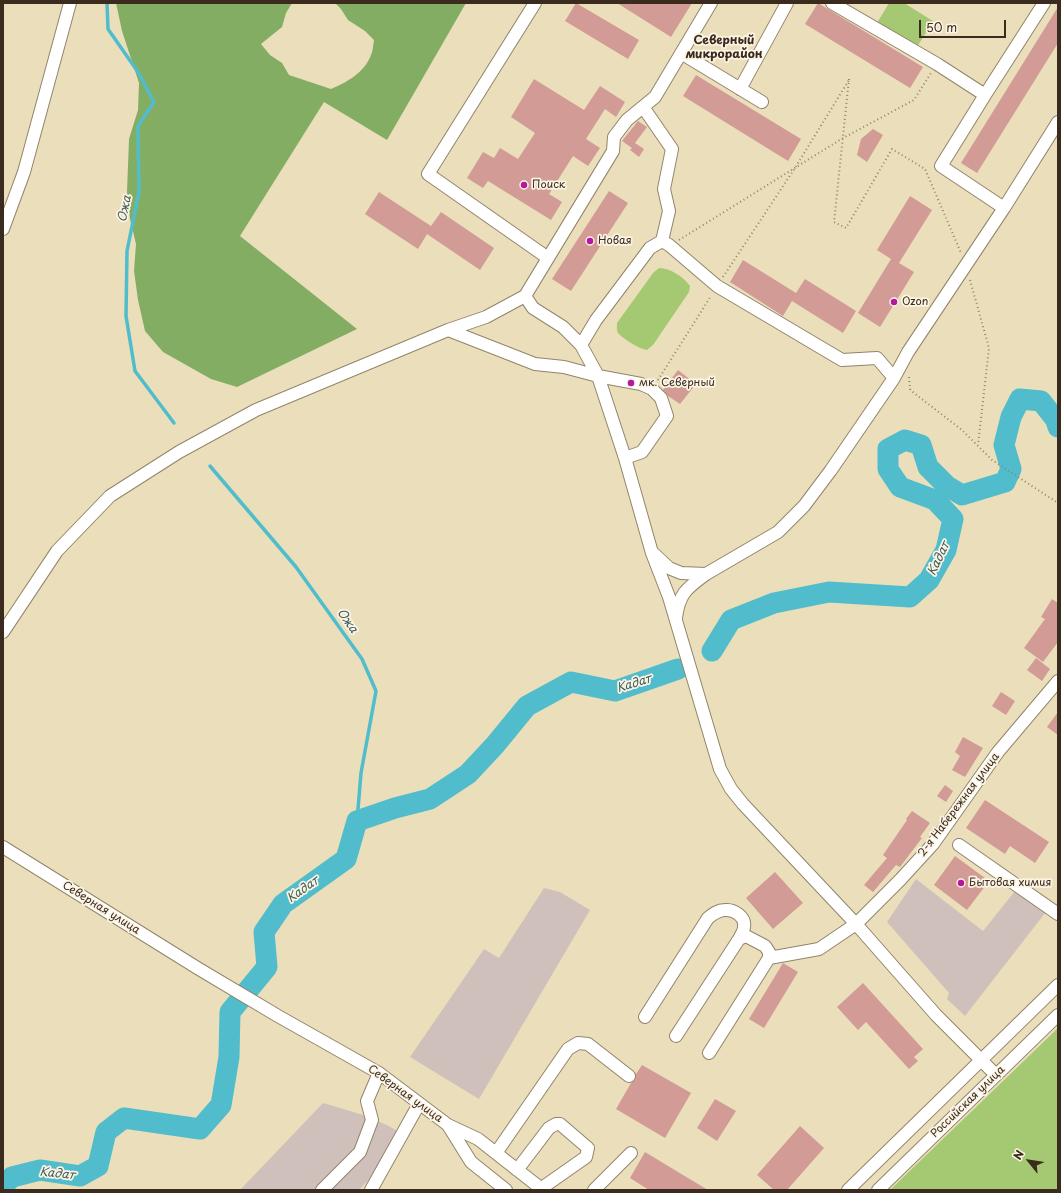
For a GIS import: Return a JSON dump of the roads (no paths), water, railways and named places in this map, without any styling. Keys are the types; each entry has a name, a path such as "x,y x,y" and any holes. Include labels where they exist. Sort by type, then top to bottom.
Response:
{"street":[{"path":"3,229 24,172 70,3"},
{"path":"535,3 428,174 548,258"},
{"path":"3,632 58,551 110,496 179,452 256,410 448,330 486,317 525,296 613,151 614,138 628,120 655,97 711,3"},
{"path":"740,89 787,3"},
{"path":"832,3 937,64 985,95"},
{"path":"1004,208 941,166 1044,3"},
{"path":"681,53 762,102"},
{"path":"643,107 672,149 664,189 669,211 665,243"},
{"path":"676,622 677,607 686,589 706,574 778,532 804,506 831,470 894,378 908,352 1004,208 1058,122"},
{"path":"665,243 717,286 842,360 877,358 894,378"},
{"path":"581,345 596,320 650,248 665,243"},
{"path":"525,296 533,308 563,327 581,345 598,376 625,458 652,553 676,622 720,769 731,788 743,804 856,924 936,1014 996,1075"},
{"path":"448,330 535,364 564,367 598,376 641,384 652,389 661,398 667,416 642,452 625,458"},
{"path":"652,553 669,568 681,573 706,574"},
{"name":"2-я Набережная улица","path":"769,958 819,949 856,924 933,844 998,752 1058,681"},
{"path":"959,845 1058,914"},
{"name":"Северная улица","path":"3,847 278,1016 379,1073 448,1125 478,1139 541,1189"},
{"path":"645,1017 708,918 720,911 725,910 734,912 741,917 744,922 744,927 739,938 676,1036"},
{"path":"709,1054 769,958 769,952 765,946 746,936 739,938"},
{"path":"848,1190 1058,984"},
{"name":"Российская улица","path":"878,1190 1058,1015"},
{"path":"496,1153 568,1049 578,1043 588,1044 629,1076"},
{"path":"322,1190 360,1152 372,1120 367,1101 379,1073"},
{"path":"371,1190 420,1104"},
{"path":"517,1170 549,1128 556,1124 560,1124 588,1148 586,1157 541,1189"},
{"name":"Северная улица","path":"448,1125 471,1162 506,1190"},
{"path":"594,1190 631,1153"}],"waterway":[{"name":"Ожа","path":"107,3 108,29 138,72 154,102 138,126 139,192 127,251 126,316 135,371 174,423"},
{"name":"Кадат","path":"712,651 731,620 774,603 829,592 910,597 929,580 946,550 953,519 935,500 900,487 888,469 888,449 905,440 921,445 928,467 947,486 962,495 1005,482 1011,469 1004,445 1011,417 1020,399 1041,401 1056,420 1058,427"},
{"name":"Ожа","path":"210,466 296,567 362,659 376,691 361,773 357,821"},
{"name":"Кадат","path":"3,1186 12,1177 40,1170 80,1176 98,1166 106,1132 124,1118 200,1129 221,1105 229,1057 230,1012 267,967 264,932 283,904 346,859 357,821 395,808 430,799 468,774 495,745 527,706 571,682 615,691 678,669"}],"place":[{"name":"Поиск","path":"524,185"},
{"name":"Новая","path":"590,241"},
{"name":"Ozon","path":"894,302"},
{"name":"мк. Северный","path":"631,383"},
{"name":"Бытовая химия","path":"961,883"}],"district":[{"name":"Северный микрорайон","path":"724,48"}]}
